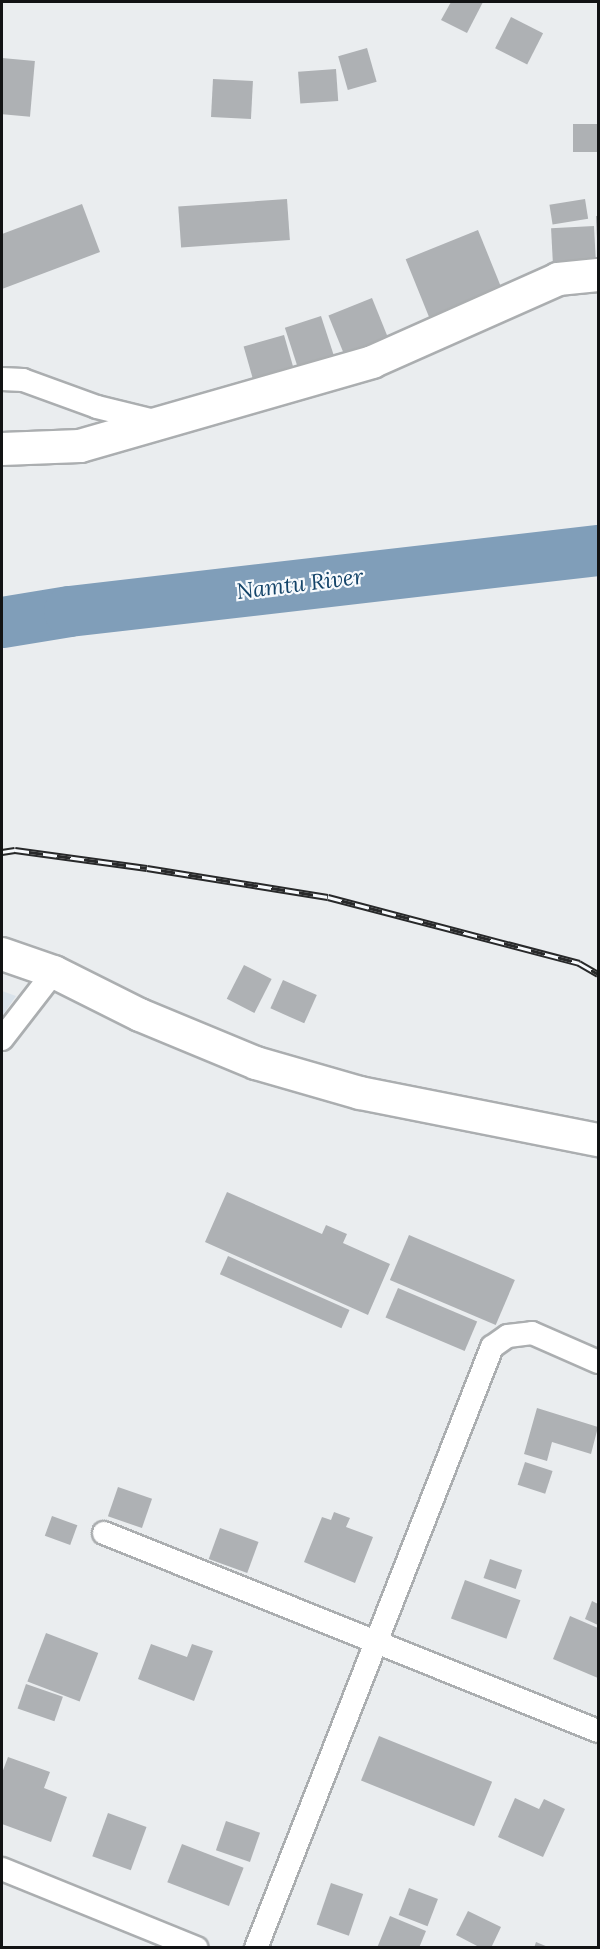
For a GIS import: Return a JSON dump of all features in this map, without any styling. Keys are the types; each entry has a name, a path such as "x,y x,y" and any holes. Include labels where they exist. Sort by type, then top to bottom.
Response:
{"street":[{"path":"2,449 80,446 372,362 558,279 598,274"},
{"path":"2,379 23,380 97,407 161,423"},
{"path":"2,954 54,972 140,1015 256,1063 360,1093 598,1140"},
{"path":"2,1039 54,972"},
{"path":"256,1947 492,1347 508,1336 532,1334 598,1362"},
{"path":"104,1533 598,1731"},
{"path":"2,1869 197,1947"}],"shaded area":[{"path":"2,991 16,996 2,1016"}],"building":[{"path":"451,2 483,2 467,33 441,20"},
{"path":"511,17 543,33 527,65 495,48"},
{"path":"367,48 377,82 348,90 338,56"},
{"path":"2,58 35,61 30,117 2,114"},
{"path":"336,69 338,101 300,104 298,72"},
{"path":"213,79 253,81 251,119 211,117"},
{"path":"573,124 598,124 598,152 573,152"},
{"path":"287,199 290,240 181,248 178,207"},
{"path":"585,199 588,219 553,224 549,205"},
{"path":"82,204 100,252 2,289 2,234"},
{"path":"596,216 598,216 598,238 597,238"},
{"path":"594,226 596,260 553,262 551,228"},
{"path":"478,230 502,289 430,319 406,259"},
{"path":"372,298 388,337 344,355 328,316"},
{"path":"321,316 335,359 299,371 285,328"},
{"path":"284,335 294,370 254,381 244,347"},
{"path":"244,965 272,979 254,1013 227,999"},
{"path":"283,980 317,995 304,1023 270,1008"},
{"path":"227,1192 322,1234 326,1225 347,1234 343,1243 390,1264 368,1315 205,1242"},
{"path":"409,1235 515,1280 496,1325 390,1280"},
{"path":"228,1256 350,1310 341,1328 220,1274"},
{"path":"398,1288 477,1322 465,1351 385,1317"},
{"path":"537,1408 598,1427 591,1454 552,1442 547,1461 524,1454"},
{"path":"525,1462 553,1471 545,1494 518,1485"},
{"path":"118,1487 152,1499 142,1528 108,1516"},
{"path":"334,1512 350,1518 346,1527 373,1537 355,1583 304,1562 322,1517 331,1520"},
{"path":"52,1516 77,1525 70,1545 45,1536"},
{"path":"220,1528 259,1542 247,1573 209,1559"},
{"path":"490,1559 522,1570 516,1589 483,1578"},
{"path":"465,1580 520,1600 506,1639 451,1619"},
{"path":"592,1601 598,1604 598,1625 585,1619"},
{"path":"570,1616 598,1628 598,1678 553,1659"},
{"path":"46,1633 98,1653 80,1702 27,1682"},
{"path":"151,1644 187,1657 192,1644 213,1651 194,1701 138,1679"},
{"path":"26,1684 63,1697 54,1721 18,1709"},
{"path":"379,1736 492,1782 474,1826 361,1781"},
{"path":"8,1757 50,1772 44,1788 67,1797 51,1842 2,1824 2,1773"},
{"path":"515,1798 539,1809 544,1799 565,1809 543,1857 498,1837"},
{"path":"108,1813 147,1827 131,1870 92,1856"},
{"path":"226,1821 260,1833 250,1862 216,1850"},
{"path":"182,1844 244,1868 229,1906 167,1882"},
{"path":"331,1883 363,1894 349,1936 317,1925"},
{"path":"409,1888 438,1899 428,1926 399,1915"},
{"path":"468,1911 501,1927 491,1948 481,1948 456,1935"},
{"path":"390,1916 426,1931 419,1948 377,1948"},
{"path":"536,1942 548,1947 548,1948 534,1948"}],"waterway":[{"name":"Namtu River","path":"2,622 69,611 598,550"}],"railway":[{"path":"2,852 15,850 147,868 328,897 579,963 598,974"}]}
